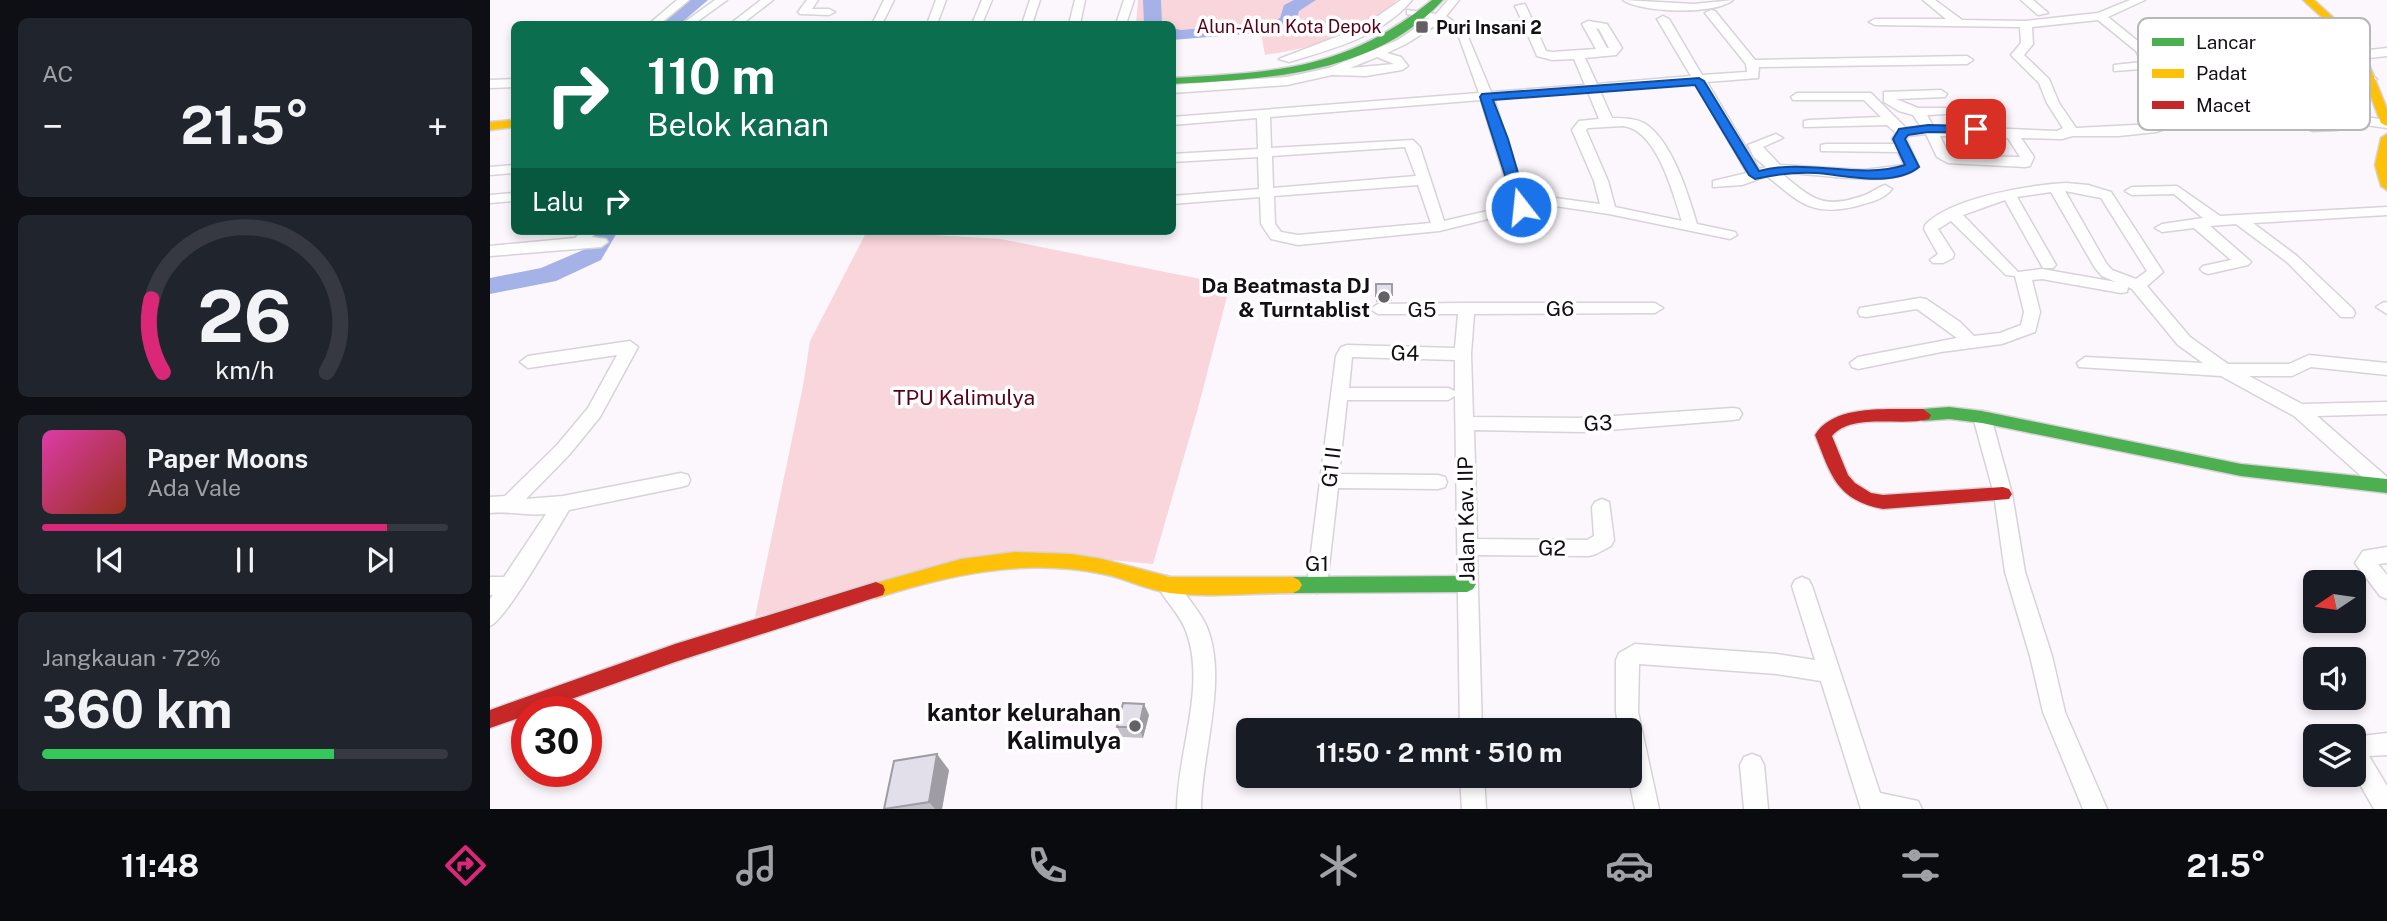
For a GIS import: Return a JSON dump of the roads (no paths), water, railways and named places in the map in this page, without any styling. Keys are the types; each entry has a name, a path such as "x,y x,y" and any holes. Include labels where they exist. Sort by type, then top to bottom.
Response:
{"street":[{"path":"658,21 684,0"},
{"path":"691,21 722,0"},
{"path":"739,21 768,0"},
{"path":"813,0 804,12 829,12"},
{"path":"824,21 835,0"},
{"path":"878,21 889,0"},
{"path":"933,21 941,0"},
{"path":"979,21 987,0"},
{"path":"1028,21 1035,0"},
{"path":"1075,21 1080,0"},
{"path":"1122,21 1129,0"},
{"path":"1176,70 1253,66 1328,54 1376,35 1438,0"},
{"path":"1285,59 1322,48 1391,18 1454,0"},
{"path":"1628,0 1663,8 1716,6 1728,0"},
{"path":"1928,0 1954,22"},
{"path":"2026,0 2042,13"},
{"path":"1875,22 2026,24 2100,16 2140,0"},
{"path":"2308,0 2329,18"},
{"path":"1521,6 1543,54 1578,55 1603,52"},
{"path":"1663,8 1699,81 1767,172 1819,208 1835,208 1879,195 1885,189"},
{"path":"1421,9 1460,29 1528,24"},
{"path":"1176,89 1287,81 1333,71 1402,42 1421,9"},
{"path":"1176,81 1260,75 1335,61 1398,35 1421,9"},
{"path":"1176,121 1754,75 1752,64 1711,13"},
{"path":"2100,16 2138,47"},
{"path":"2026,24 2027,44 2017,55 2045,82 2053,103 2072,132"},
{"path":"1460,29 1502,139 1521,207"},
{"path":"1333,71 1366,72 1402,66 1397,60 1374,52"},
{"path":"1578,55 1607,122"},
{"path":"1752,64 1967,60"},
{"path":"2118,68 2138,66"},
{"path":"2371,79 2387,123"},
{"path":"490,84 511,83"},
{"path":"1941,94 1888,95 1888,99 1903,108 1918,112 1941,111"},
{"path":"1797,97 1867,96 1874,101 1888,121 1903,132 1928,128 2072,132 2138,130"},
{"path":"1918,112 1928,128"},
{"path":"490,116 511,114"},
{"path":"1263,115 1269,224 1276,236 1298,240 1438,227 1521,207 1555,202 1609,210 1730,235"},
{"path":"1809,124 1888,121"},
{"path":"1609,210 1601,181 1579,130 1584,124 1607,122 1638,125 1651,135 1680,195 1691,227"},
{"path":"490,126 511,124"},
{"path":"1718,184 1742,181 1767,172 1817,169 1847,174 1893,173 1912,167 1899,139 1903,132"},
{"path":"2013,135 2027,157 2025,163 1953,160 1942,154 1931,135 1938,132 2067,135 2072,132"},
{"path":"1767,172 1755,145 1776,138"},
{"path":"2387,138 2381,165 2387,186"},
{"path":"1176,158 1408,143 1413,147 1438,227"},
{"path":"1826,148 1902,148"},
{"path":"490,171 511,169"},
{"path":"1176,200 1424,180"},
{"path":"2056,188 2099,265 2107,273 2143,289 2184,341 2224,370 2300,411 2386,487"},
{"path":"1938,260 1945,258 1946,254 1931,229 1932,225 1952,213 2008,194 2056,188 2095,190 2106,195 2155,272 2143,289"},
{"path":"2132,191 2177,190 2216,220"},
{"path":"2008,194 2048,265"},
{"path":"490,199 511,197"},
{"path":"2162,228 2216,220 2387,211"},
{"path":"1952,213 2011,272"},
{"path":"2239,219 2292,259 2347,313"},
{"path":"2197,223 2244,262 2208,269"},
{"path":"490,251 590,239"},
{"path":"1858,363 2002,338 2029,328 2032,312 2023,275 2042,274 2143,289"},
{"path":"1866,312 1920,303 1954,326 1970,342"},
{"name":"G6","path":"1466,308 1655,308"},
{"name":"G5","path":"1378,309 1466,308"},
{"name":"Jalan Kav. IIP","path":"1466,308 1463,354 1471,718"},
{"path":"510,503 563,450 594,412 630,346 528,362"},
{"name":"G4","path":"1347,351 1463,354"},
{"name":"G1 II","path":"1317,584 1339,394 1347,351"},
{"path":"2085,363 2224,370 2292,370 2309,361 2387,369"},
{"path":"1339,394 1448,394"},
{"path":"2300,411 2387,408"},
{"path":"2003,494 1880,503 1858,498 1847,488 1823,435 1827,427 1843,420 1949,413 1982,417 2241,470 2386,487"},
{"name":"G3","path":"1464,423 1584,425 1733,414"},
{"path":"1982,417 2003,494 2015,572 2041,656 2054,712 2069,753 2095,809"},
{"path":"490,505 510,503 533,508 681,480"},
{"path":"1329,481 1438,482"},
{"path":"490,617 563,504"},
{"name":"G2","path":"1466,547 1589,548 1604,540 1602,507"},
{"path":"2387,555 2370,557 2365,563 2387,590"},
{"path":"490,719 812,608 963,565 996,560 1079,561 1130,570 1167,585 1196,627 1203,661 1201,723 1189,790 1189,809"},
{"name":"G1","path":"1167,585 1466,584"},
{"path":"490,586 512,586"},
{"path":"1802,586 1872,806 1910,809"},
{"path":"1647,809 1627,712 1627,660 1635,654 1777,664 1829,672"},
{"path":"2387,744 2357,746 2358,759 2387,808"},
{"path":"1752,765 1756,809"},
{"path":"1473,788 1474,809"}],"waterway":[{"path":"673,21 699,0"},
{"path":"1152,0 1153,21"},
{"path":"1176,35 1276,27 1289,21 1290,9 1307,0"},
{"path":"490,286 547,275 592,255 604,235"}],"place":[{"name":"Puri Insani 2","path":"1422,27"},
{"name":"Da Beatmasta DJ & Turntablist","path":"1384,297"},
{"name":"kantor kelurahan Kalimulya","path":"1135,726"}],"park label":[{"name":"Alun-Alun Kota Depok","path":"1289,26"},
{"name":"TPU Kalimulya","path":"964,397"}]}
